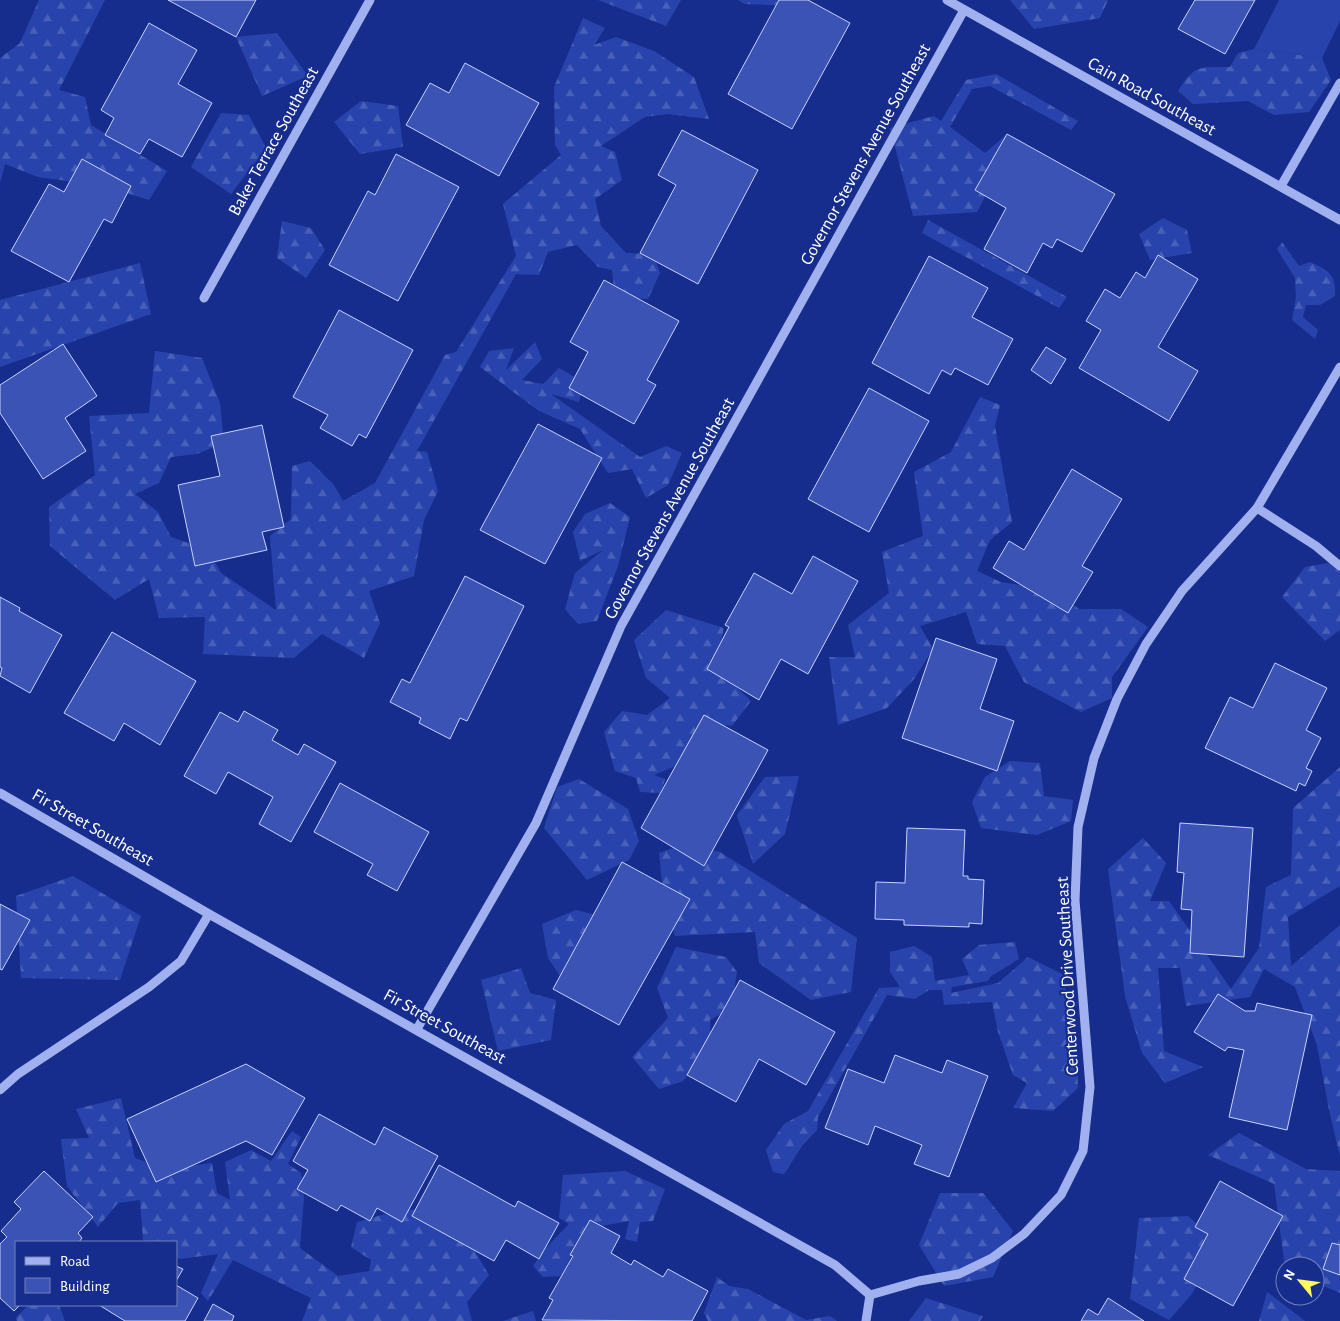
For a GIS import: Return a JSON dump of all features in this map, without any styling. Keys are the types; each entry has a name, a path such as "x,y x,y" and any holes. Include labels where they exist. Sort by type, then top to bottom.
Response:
{"street":[{"name":"Baker Terrace Southeast","path":"204,298 370,0"},
{"name":"Cain Road Southeast","path":"947,0 1340,220"},
{"name":"Governor Stevens Avenue Southeast","path":"417,1029 536,823 621,626 964,10"},
{"path":"1281,186 1340,83"},
{"name":"Centerwood Drive Southeast","path":"870,1295 919,1281 959,1274 992,1258 1024,1234 1061,1195 1083,1151 1090,1086 1075,900 1078,827 1094,758 1117,700 1146,644 1182,591 1258,508 1340,367"},
{"path":"1258,508 1316,546 1340,566"},
{"name":"Fir Street Southeast","path":"0,793 209,914 835,1265 870,1295"},
{"path":"0,1090 18,1074 149,987 181,961 209,914"},
{"path":"866,1321 870,1295"}],"green space":[{"path":"39,0 105,0 59,90 85,97 91,125 167,171 149,200 105,186 38,177 5,164 0,183 0,58 20,43"},
{"path":"598,0 681,0 666,26"},
{"path":"738,0 793,0 790,6 745,4"},
{"path":"1010,0 1108,0 1100,18 1034,29"},
{"path":"1279,0 1340,0 1340,21 1322,58 1254,49"},
{"path":"583,18 605,28 594,45 616,37 654,51 694,77 709,119 668,114 645,117 601,146 615,152 622,180 595,199 601,226 626,253 653,254 660,273 648,299 615,298 612,270 598,267 577,245 548,252 539,275 516,274 417,451 427,452 438,491 424,520 414,576 369,591 380,623 364,658 322,634 294,658 203,654 205,617 159,618 149,579 115,600 50,546 49,507 95,475 89,416 149,413 155,351 202,358 220,403 224,443 197,454 171,457 159,483 135,494 158,512 171,537 208,550 221,573 276,610 270,536 291,519 292,466 310,461 334,485 343,501 375,483 445,355 456,352 516,256 503,204 561,155 555,145 554,87"},
{"path":"277,33 308,76 262,96 236,37"},
{"path":"1254,49 1322,58 1331,80 1309,112 1274,115 1248,101 1193,104 1178,91 1189,76 1199,69 1205,67 1230,67 1238,53"},
{"path":"996,74 1078,121 1071,130 990,86 972,89 950,127 985,153 1007,134 981,179 989,189 977,212 913,216 890,128 934,116 941,121 966,80"},
{"path":"361,101 398,106 403,147 360,154 334,122"},
{"path":"221,113 249,115 266,148 231,194 191,167"},
{"path":"1163,218 1187,230 1192,253 1150,260 1139,234"},
{"path":"928,220 1067,297 1059,308 922,233"},
{"path":"282,221 311,228 325,250 306,278 277,258"},
{"path":"1282,242 1299,266 1310,262 1327,271 1333,278 1335,296 1320,305 1306,305 1303,317 1318,330 1315,339 1292,320 1296,297 1295,278 1277,249"},
{"path":"140,263 151,314 0,367 0,300"},
{"path":"535,342 542,359 522,380 543,384 559,368 583,382 579,402 551,394 640,457 666,446 682,453 668,485 646,498 632,469 608,473 580,429 539,411 480,367 489,351 514,348 506,370"},
{"path":"980,397 1000,405 995,426 1012,522 990,540 977,571 1001,582 1055,591 1079,609 1121,609 1148,627 1112,677 1112,698 1081,712 1024,682 1005,646 977,644 966,612 920,626 933,649 914,679 887,708 838,725 829,657 855,657 848,625 889,593 882,552 923,536 914,472 951,452"},
{"path":"610,503 630,517 618,566 597,621 578,624 565,609 575,573 603,550 580,561 573,532 585,514"},
{"path":"1340,561 1340,630 1325,641 1282,597 1305,567"},
{"path":"666,610 724,628 715,667 751,701 732,726 708,723 678,765 654,775 665,779 661,793 640,792 636,778 615,771 604,732 622,711 647,715 670,698 646,678 634,640"},
{"path":"1010,761 1040,763 1044,796 1073,800 1071,821 1037,835 981,828 972,802 985,777"},
{"path":"1340,767 1340,886 1288,917 1291,966 1340,925 1340,1156 1317,1045 1295,987 1264,969 1250,997 1186,1006 1180,968 1158,968 1164,1051 1203,1067 1165,1083 1142,1053 1125,996 1108,869 1143,838 1166,863 1150,901 1169,901 1231,989 1259,948 1266,887 1291,875 1293,808"},
{"path":"799,776 785,834 753,864 737,815 765,777"},
{"path":"579,779 628,809 639,841 629,860 587,880 544,828 557,787"},
{"path":"684,844 720,852 857,938 851,992 811,1000 759,963 755,932 675,936 663,893 659,853"},
{"path":"73,876 141,916 120,980 21,978 16,896"},
{"path":"576,910 600,916 587,944 560,976 548,958 542,924"},
{"path":"1015,942 1019,959 990,977 988,981 952,987 951,993 998,983 1028,957 1062,974 1077,1040 1078,1088 1053,1111 1013,1108 1027,1083 1013,1075 998,1032 992,1002 944,1005 942,990 929,990 915,999 887,995 818,1117 817,1130 802,1146 784,1174 773,1172 766,1150 784,1124 808,1111 879,988 900,987 890,972 890,952 914,946 932,957 935,981 969,975 962,959 979,945"},
{"path":"676,947 726,957 737,972 731,1008 710,1020 711,1049 683,1081 659,1089 632,1057 668,1018 657,988"},
{"path":"521,968 530,993 556,1000 551,1040 498,1051 481,980"},
{"path":"121,1098 135,1158 165,1169 212,1163 217,1193 230,1200 225,1162 251,1150 271,1161 292,1131 301,1137 288,1164 301,1173 304,1198 300,1248 338,1276 369,1271 371,1260 351,1247 357,1222 400,1210 450,1209 489,1275 467,1302 472,1321 302,1321 311,1298 233,1260 208,1301 201,1293 218,1254 180,1259 178,1258 178,1241 143,1240 140,1200 118,1203 98,1227 67,1186 61,1139 89,1138 76,1109"},
{"path":"1239,1133 1306,1169 1340,1171 1340,1293 1325,1286 1325,1256 1283,1256 1274,1184 1208,1155"},
{"path":"625,1171 665,1189 653,1221 640,1222 637,1242 625,1239 629,1221 584,1229 562,1276 543,1277 533,1266 544,1250 569,1224 559,1218 563,1175"},
{"path":"940,1193 983,1193 1013,1231 993,1277 944,1286 919,1245"},
{"path":"1188,1216 1221,1246 1191,1295 1169,1320 1130,1299 1139,1218"},
{"path":"717,1277 729,1286 748,1289 806,1320 830,1316 837,1321 708,1321 704,1313"},
{"path":"1267,1292 1275,1298 1275,1306 1285,1306 1305,1321 1259,1321"},
{"path":"926,1298 983,1316 980,1321 909,1321"},
{"path":"27,1306 59,1306 65,1321 17,1321 16,1318"},
{"path":"533,1311 536,1321 503,1321"}],"building":[{"path":"168,0 256,0 236,37"},
{"path":"779,0 808,0 850,23 792,129 728,94"},
{"path":"1195,0 1255,0 1225,54 1178,29"},
{"path":"149,23 197,50 178,84 212,103 182,157 149,139 140,154 105,135 114,118 101,110"},
{"path":"465,63 539,103 499,176 406,125 430,83 449,93"},
{"path":"682,130 758,170 698,284 640,253 676,185 658,175"},
{"path":"1007,134 1115,194 1082,252 1057,239 1052,248 1043,243 1027,273 984,249 1006,208 975,190"},
{"path":"396,154 459,187 398,301 329,265 368,191 375,195"},
{"path":"82,159 131,186 112,223 104,219 69,282 11,251 49,184 64,192"},
{"path":"1158,255 1198,279 1158,347 1198,371 1169,421 1079,368 1101,330 1086,321 1105,289 1120,298 1136,272 1145,278"},
{"path":"929,256 988,288 972,317 1013,339 988,385 955,368 951,375 942,370 929,394 872,363"},
{"path":"604,280 679,321 647,380 656,385 634,424 569,388 588,352 570,342"},
{"path":"339,310 413,350 366,438 359,434 352,446 320,428 328,415 293,397"},
{"path":"63,344 97,396 65,418 86,451 43,479 0,413 0,385"},
{"path":"1046,347 1066,359 1051,384 1031,370"},
{"path":"869,388 929,421 869,532 808,499"},
{"path":"538,424 602,458 545,564 480,530"},
{"path":"262,425 284,527 262,532 267,550 195,566 178,485 220,476 211,436"},
{"path":"1072,469 1122,499 1082,566 1093,572 1068,613 993,568 1009,541 1024,550"},
{"path":"813,556 858,581 808,674 781,659 759,700 707,669 729,627 725,625 754,573 792,594"},
{"path":"465,576 524,606 467,721 460,718 450,739 419,723 421,718 390,702 402,679 410,683"},
{"path":"0,597 20,608 19,611 62,635 30,693 0,676 2,668 0,667"},
{"path":"112,632 196,681 160,745 124,723 114,741 64,713"},
{"path":"936,638 997,659 980,709 1014,721 997,771 902,738"},
{"path":"1275,663 1327,688 1306,730 1321,738 1306,768 1312,771 1305,786 1299,783 1296,791 1205,748 1230,697 1253,708"},
{"path":"244,711 278,730 272,740 298,755 304,744 336,762 291,842 259,824 273,797 228,772 216,794 184,776 220,712 238,722"},
{"path":"704,715 768,750 704,866 641,828"},
{"path":"340,783 429,832 397,891 367,875 373,864 314,832"},
{"path":"1180,823 1253,828 1244,957 1190,953 1192,910 1181,909 1184,873 1177,872"},
{"path":"907,828 965,830 963,876 968,876 968,879 984,880 982,924 969,923 969,927 904,925 904,920 875,919 876,882 905,883"},
{"path":"622,862 690,899 619,1025 553,989"},
{"path":"0,904 30,920 2,970 0,969"},
{"path":"740,980 835,1032 806,1085 759,1059 736,1102 687,1075"},
{"path":"1218,994 1245,1011 1255,1011 1257,1003 1312,1015 1287,1130 1229,1117 1244,1050 1228,1047 1225,1051 1194,1032"},
{"path":"895,1055 942,1073 947,1060 988,1076 949,1177 914,1164 922,1145 875,1126 868,1145 825,1128 848,1069 884,1083"},
{"path":"246,1064 305,1098 272,1155 246,1141 156,1182 127,1119"},
{"path":"319,1114 375,1145 384,1127 438,1156 402,1222 377,1208 370,1221 341,1205 337,1211 297,1189 308,1170 293,1161"},
{"path":"439,1165 515,1207 518,1201 559,1223 539,1259 506,1240 494,1261 412,1216"},
{"path":"44,1171 93,1217 78,1233 82,1238 80,1241 15,1241 15,1306 19,1306 14,1311 0,1298 0,1244 7,1237 1,1231 21,1209 14,1202"},
{"path":"1220,1181 1283,1216 1233,1306 1184,1279 1208,1234 1195,1227"},
{"path":"590,1220 620,1236 611,1253 631,1265 634,1260 663,1277 668,1269 708,1291 692,1321 542,1320 553,1300 549,1298 573,1256 570,1255"},
{"path":"1332,1243 1340,1245 1340,1275 1325,1270 1325,1263"},
{"path":"178,1267 183,1269 178,1278"},
{"path":"178,1286 198,1298 185,1321 125,1321 101,1306 178,1306"},
{"path":"1108,1298 1144,1321 1081,1321 1088,1309 1098,1315"},
{"path":"213,1304 234,1316 232,1321 204,1321"}]}
